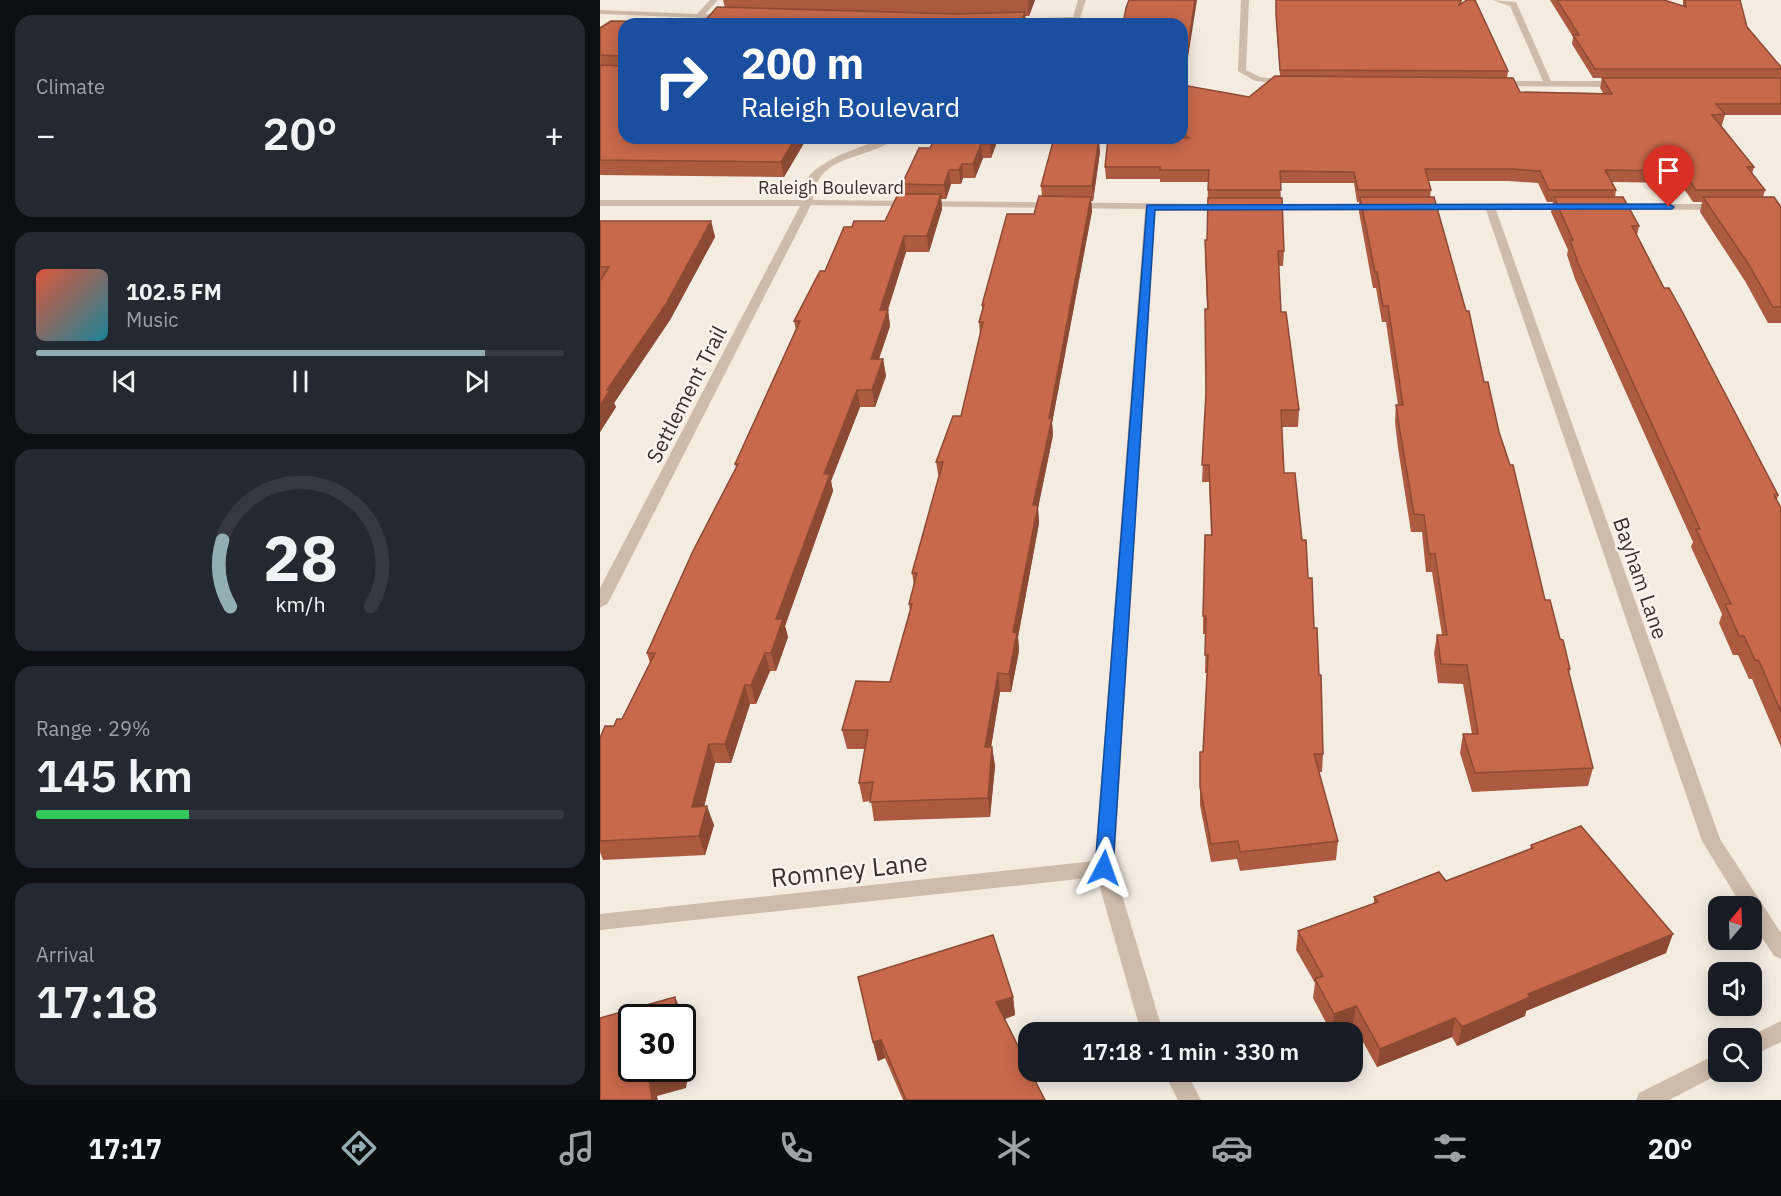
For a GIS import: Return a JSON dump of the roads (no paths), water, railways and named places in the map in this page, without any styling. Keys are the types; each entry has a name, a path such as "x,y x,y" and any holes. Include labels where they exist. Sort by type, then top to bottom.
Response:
{"street":[{"path":"699,16 714,0"},
{"path":"1076,18 1082,0"},
{"path":"1245,0 1242,71 1258,79 1295,83"},
{"path":"1496,0 1513,4 1548,84"},
{"path":"600,12 735,17"},
{"path":"1491,84 1630,84"},
{"name":"Settlement Trail","path":"600,603 807,203 810,182 841,157 875,144"},
{"name":"Raleigh Boulevard","path":"600,203 1232,207"},
{"path":"1149,1022 1104,868 1150,207"},
{"path":"1256,207 1396,207"},
{"path":"1408,207 1583,207"},
{"name":"Bayham Lane","path":"1490,207 1711,841 1781,950"},
{"path":"1595,207 1734,207"},
{"name":"Romney Lane","path":"600,922 1104,868"},
{"path":"1762,1040 1781,1030"},
{"path":"1647,1100 1708,1069"},
{"path":"1180,1082 1190,1100"}]}
